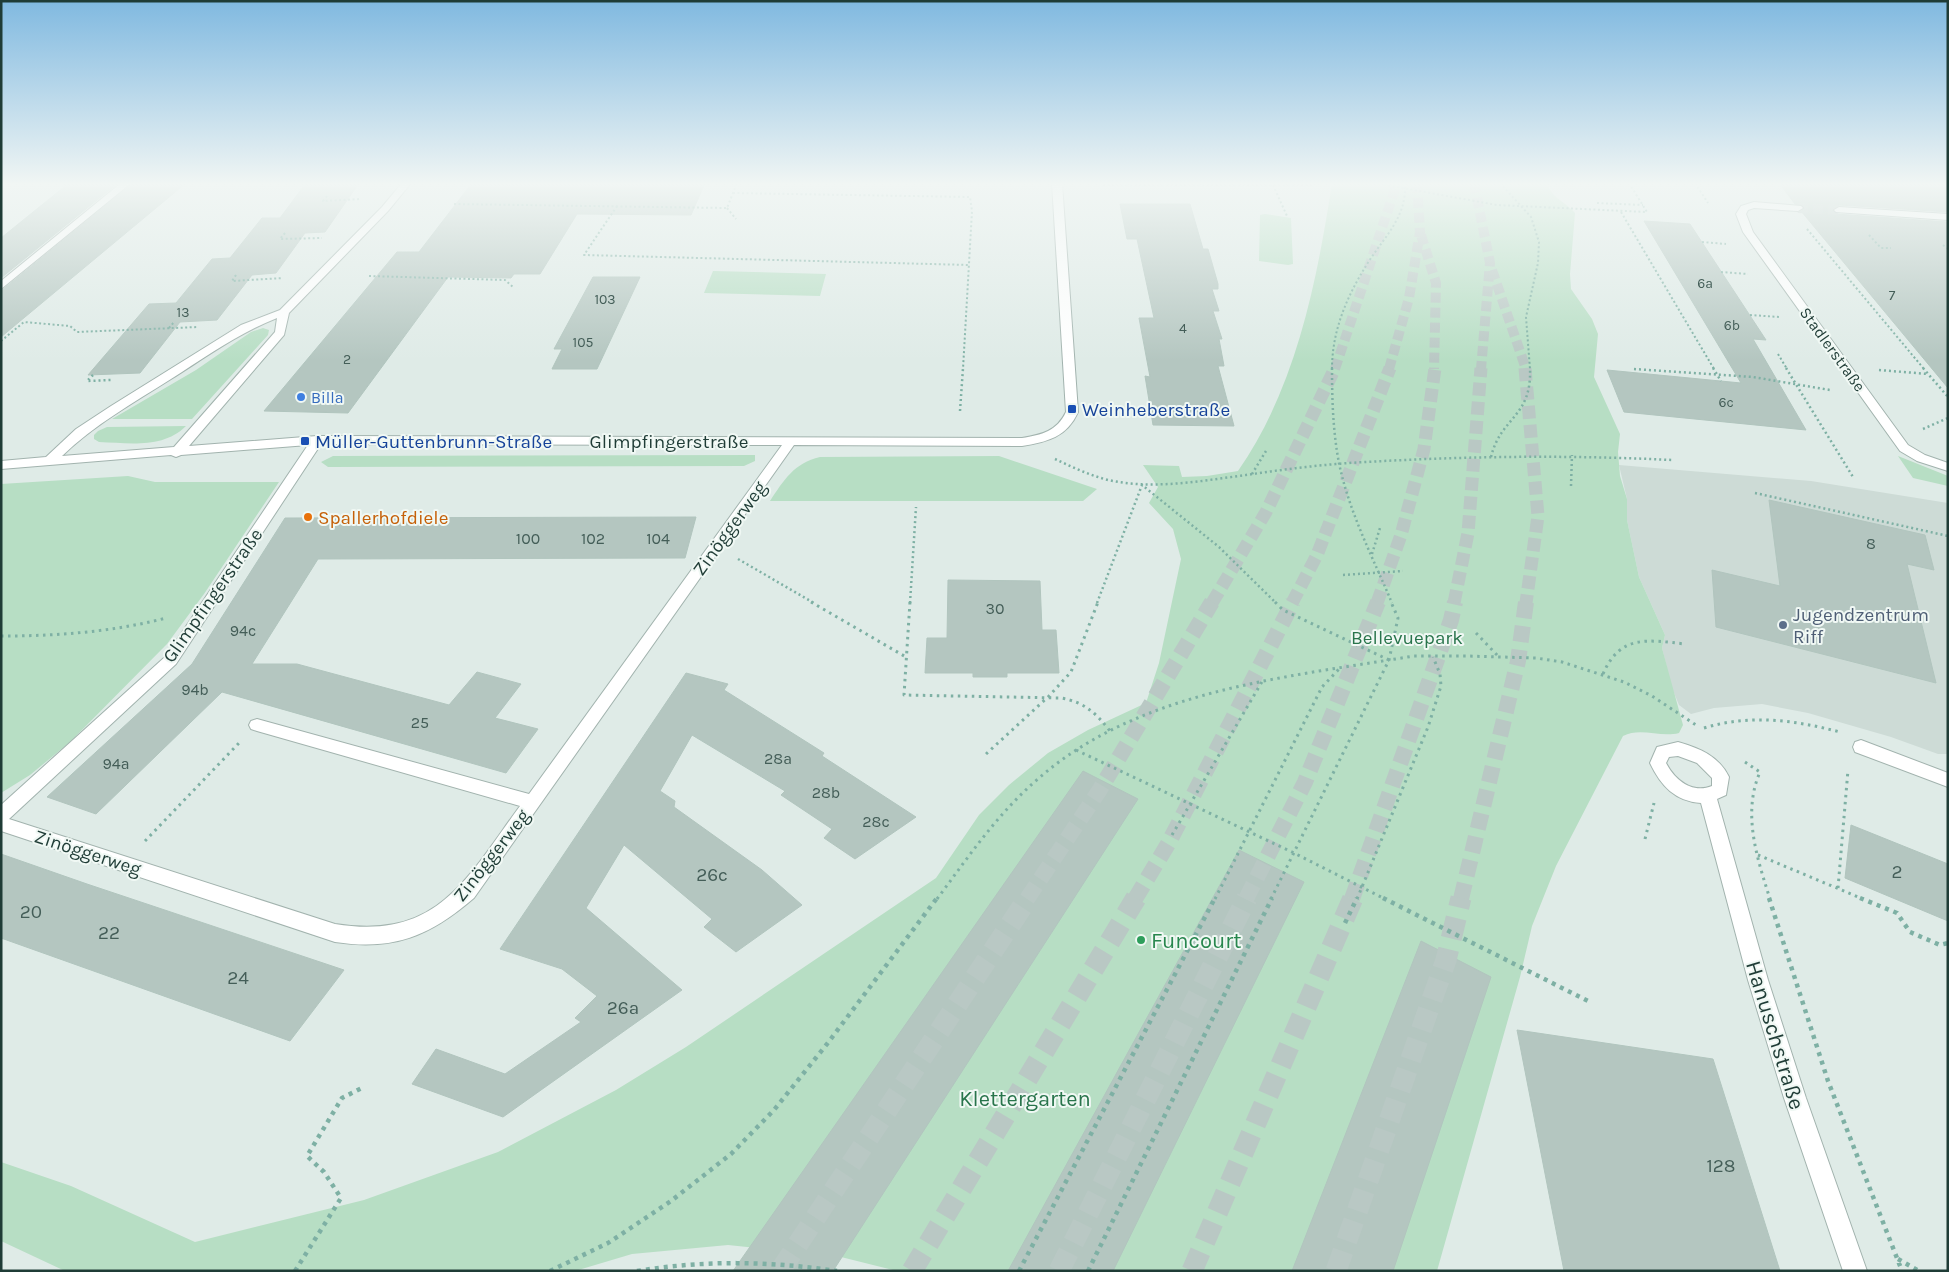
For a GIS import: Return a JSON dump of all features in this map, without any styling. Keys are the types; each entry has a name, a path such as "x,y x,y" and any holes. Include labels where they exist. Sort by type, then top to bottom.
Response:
{"street":[{"path":"1,286 54,242"},
{"path":"49,462 80,432 116,409 245,328 284,312 352,242"},
{"path":"1022,442 1045,439 1059,432 1068,423 1072,412 1061,242"},
{"name":"Stadlerstraße","path":"1755,242 1904,448 1921,458 1948,468"},
{"path":"176,453 280,333 284,312"},
{"name":"Glimpfingerstraße","path":"1,465 176,453 316,440 1022,442"},
{"name":"Glimpfingerstraße","path":"1,816 171,660 316,440"},
{"name":"Zinöggerweg","path":"1,824 335,933 360,938 388,937 410,930 445,912 468,892 791,441"},
{"path":"257,725 532,802"},
{"path":"1861,747 1948,780"},
{"path":"1678,749 1696,753 1712,764 1721,777 1720,790 1708,796 1692,795 1676,788 1663,776 1658,763 1664,752 1678,749"},
{"name":"Hanuschstraße","path":"1708,796 1758,980 1795,1098 1855,1271"}],"path":[{"path":"593,242 584,255 969,265"},
{"path":"960,411 970,242"},
{"path":"1088,1271 1286,873 1294,853 1389,660 1398,618 1354,513 1339,464 1332,412 1334,340 1344,306 1384,242"},
{"path":"1492,458 1500,432 1522,409 1529,390 1530,368 1526,318 1529,297 1535,282 1540,242"},
{"path":"1639,242 1721,381"},
{"path":"1708,242 1734,244"},
{"path":"1818,242 1948,397"},
{"path":"1943,245 1948,249"},
{"path":"1721,272 1755,274"},
{"path":"236,275 232,280 291,278"},
{"path":"368,276 505,280 514,288"},
{"path":"1750,315 1786,318"},
{"path":"1,341 24,322 70,326 77,332 203,327"},
{"path":"168,328 174,322"},
{"path":"1778,354 1853,477"},
{"path":"1634,369 1753,377 1799,386 1838,390"},
{"path":"1874,370 1928,374"},
{"path":"1922,430 1948,418"},
{"path":"1022,442 1092,477 1142,485 1176,484 1339,464 1572,455 1672,460"},
{"path":"1252,474 1266,451"},
{"path":"1572,455 1572,486"},
{"path":"1142,485 1219,547 1248,574 1264,594 1283,610 1389,660"},
{"path":"986,754 1049,696 1071,672 1142,485"},
{"path":"1755,493 1948,536"},
{"path":"916,507 904,695 1049,696 1083,702 1110,731"},
{"path":"1371,554 1380,528"},
{"path":"716,546 906,657"},
{"path":"1343,575 1403,571"},
{"path":"1,636 61,636 105,632 168,618"},
{"path":"1476,633 1498,657"},
{"path":"1603,674 1607,662 1615,651 1628,644 1649,640 1685,644"},
{"path":"550,1271 608,1244 671,1201 731,1154 774,1110 828,1044 999,816 1032,782 1076,750 1110,731 1215,692 1264,679 1414,656 1536,658 1562,662 1603,674 1652,696 1708,733"},
{"path":"1345,923 1362,888 1428,727 1441,686 1440,674 1434,657"},
{"path":"1019,1271 1250,832 1322,687 1340,668"},
{"path":"1172,835 1264,679"},
{"path":"1703,729 1732,721 1761,718 1787,720 1842,733 1861,747"},
{"path":"168,818 257,725"},
{"path":"1076,750 1294,853 1590,1002"},
{"path":"1744,760 1760,772 1753,785 1751,803 1752,829 1757,855 1828,1081 1902,1271"},
{"path":"1838,888 1849,765"},
{"path":"1644,839 1663,776"},
{"path":"1757,855 1897,913 1910,932 1940,945 1948,943"},
{"path":"295,1271 340,1198 324,1172 307,1156 342,1098 364,1087"},
{"path":"1897,1259 1919,1271"},
{"path":"637,1271 717,1260 779,1262 837,1271"}],"shaded area":[{"path":"1619,465 1811,481 1948,503 1948,754 1938,754 1891,737 1808,713 1762,704 1714,708 1691,714 1679,705 1672,688 1662,648 1665,635 1639,577 1627,520 1627,499"}],"green space":[{"path":"1259,242 1292,242 1293,264 1259,261"},
{"path":"1322,242 1573,242 1570,274 1571,289 1592,319 1598,334 1594,377 1620,434 1618,452 1620,476 1627,499 1627,520 1639,577 1665,635 1662,648 1683,725 1679,733 1637,732 1623,736 1556,866 1532,926 1520,977 1437,1271 897,1271 841,1257 728,1245 632,1254 575,1271 65,1271 1,1241 1,1162 71,1186 195,1242 364,1200 498,1152 616,1090 686,1047 936,878 979,815 1009,785 1048,753 1088,730 1146,703 1159,663 1181,559 1173,529 1149,503 1158,487 1143,465 1179,466 1182,477 1207,476 1238,471 1258,439 1275,405 1289,369 1301,333"},
{"path":"713,271 826,274 820,296 704,293"},
{"path":"263,328 269,330 268,335 192,419 112,419 196,370 251,332"},
{"path":"186,426 167,438 145,443 99,442 94,439 94,435 98,431 107,427"},
{"path":"755,455 755,461 744,466 328,467 321,462 333,456"},
{"path":"999,456 1097,489 1083,501 770,501 785,479 796,468 803,463 820,457"},
{"path":"1898,456 1948,476 1948,486 1913,478"},
{"path":"128,476 155,482 279,482 204,594 167,644 70,742 30,775 1,793 1,484"}],"building":[{"path":"1,242 45,242 1,278"},
{"path":"60,242 115,242 1,337 1,291"},
{"path":"243,242 298,242 276,273 252,275 217,320 180,322 140,373 88,375 149,304 176,303 212,259 230,258"},
{"path":"426,242 560,242 540,274 514,274 511,278 448,277 348,413 264,411 397,252 419,252"},
{"path":"1138,242 1201,242 1203,249 1208,249 1218,284 1218,289 1212,289 1219,311 1213,311 1222,339 1219,339 1224,366 1218,366 1234,426 1153,425 1145,376 1150,377 1139,318 1154,318"},
{"path":"1657,242 1702,242 1766,340 1753,339 1806,430 1624,412 1607,370 1741,383"},
{"path":"1827,242 1948,242 1948,388"},
{"path":"593,277 640,277 597,369 552,369 562,349 554,349"},
{"path":"1769,500 1925,535 1934,570 1907,564 1936,683 1716,627 1712,570 1780,586"},
{"path":"696,517 685,558 318,559 252,664 297,664 449,705 477,672 521,684 495,718 538,729 506,773 222,692 96,814 47,797 192,664 285,518"},
{"path":"948,580 1040,581 1042,630 1056,630 1059,673 1007,673 1007,677 973,677 973,673 925,673 927,638 947,638"},
{"path":"686,673 728,684 724,690 824,753 822,756 916,817 855,859 824,838 832,829 781,795 785,791 692,735 660,791 675,801 674,807 762,870 802,905 736,952 704,927 712,919 624,845 586,908 682,990 503,1117 412,1084 436,1049 505,1074 581,1022 575,1018 597,996 562,969 500,949"},
{"path":"1083,771 1138,799 833,1271 733,1271"},
{"path":"1851,825 1948,864 1948,921 1845,878"},
{"path":"1239,850 1304,882 1113,1271 1008,1271"},
{"path":"1,854 344,970 290,1041 1,938"},
{"path":"1421,941 1491,977 1393,1271 1292,1271"},
{"path":"1517,1030 1713,1059 1780,1271 1564,1271"}],"tunnel":[{"path":"1335,369 1377,242"},
{"path":"1389,369 1409,298 1418,242"},
{"path":"1423,242 1436,283 1434,369"},
{"path":"1481,369 1490,263 1486,242"},
{"path":"1492,270 1526,369"},
{"path":"1212,603 1266,512 1335,368"},
{"path":"1292,603 1317,555 1390,368"},
{"path":"1377,603 1401,535 1424,449 1435,368"},
{"path":"1454,603 1468,533 1481,368"},
{"path":"1525,368 1538,516 1526,603"},
{"path":"1027,899 1099,791 1212,602"},
{"path":"1135,899 1168,844 1293,602"},
{"path":"1246,899 1305,782 1378,602"},
{"path":"1352,899 1451,620 1455,602"},
{"path":"1461,899 1518,661 1526,602"},
{"path":"780,1271 1028,898"},
{"path":"912,1271 1136,898"},
{"path":"1059,1271 1247,898"},
{"path":"1192,1271 1353,898"},
{"path":"1336,1271 1446,960 1461,898"}],"place":[{"name":"Billa","path":"301,397"},
{"name":"Weinheberstraße","path":"1072,409"},
{"name":"Müller-Guttenbrunn-Straße","path":"305,441"},
{"name":"Spallerhofdiele","path":"308,517"},
{"name":"Jugendzentrum Riff","path":"1783,625"},
{"name":"Funcourt","path":"1141,940"}],"park label":[{"name":"Bellevuepark","path":"1407,637"},
{"name":"Klettergarten","path":"1025,1098"}]}
